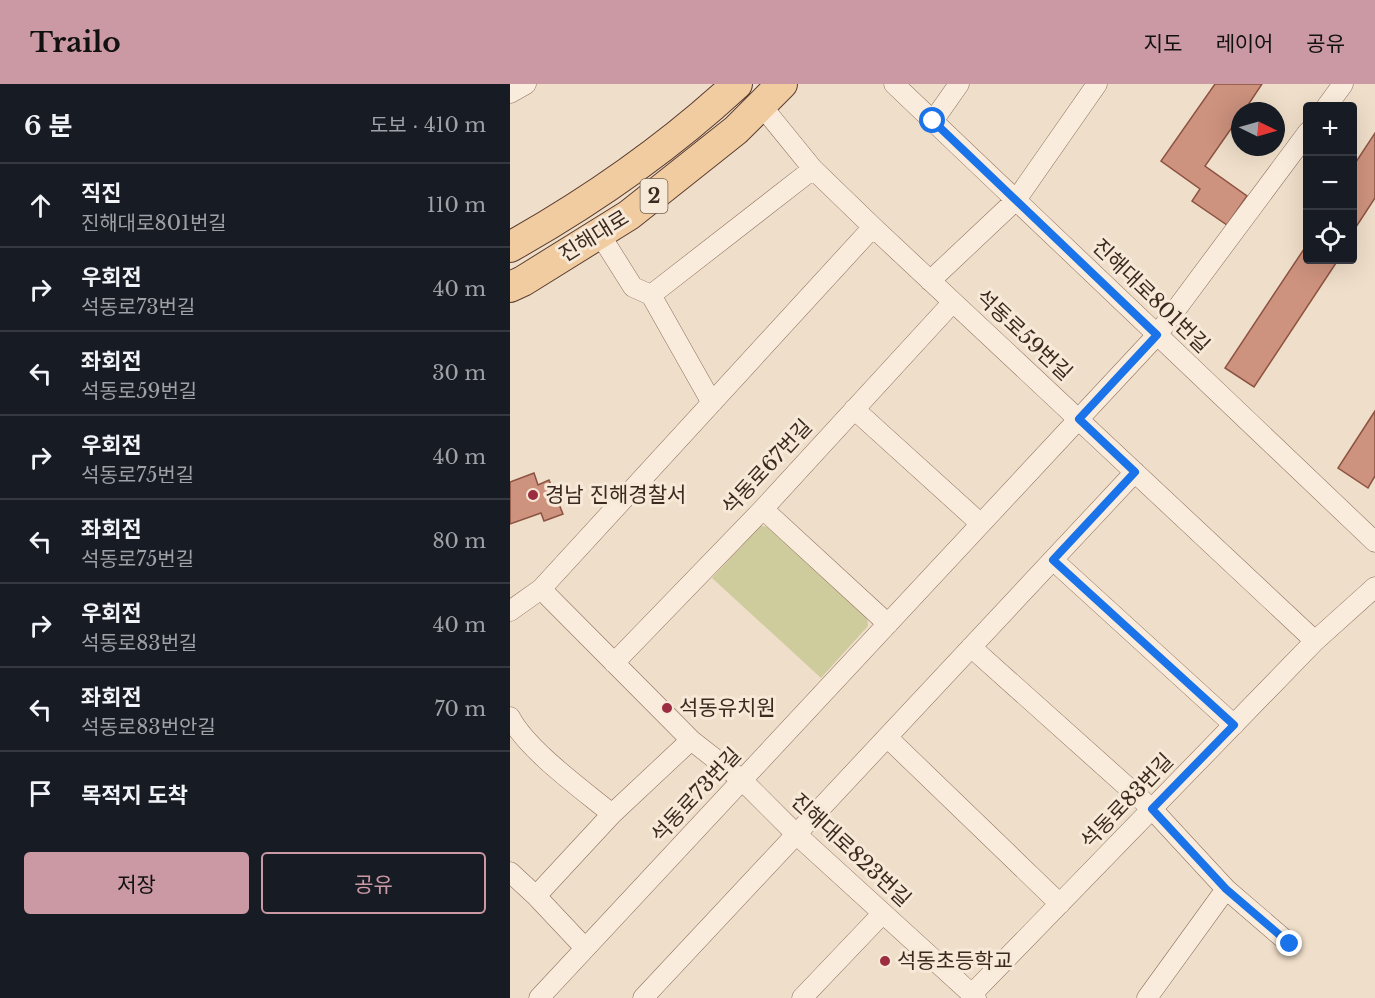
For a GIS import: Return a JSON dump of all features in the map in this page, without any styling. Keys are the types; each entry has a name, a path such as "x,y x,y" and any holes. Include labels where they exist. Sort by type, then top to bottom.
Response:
{"main road":[{"name":"진해대로","path":"512,240 571,210 636,165 674,137 737,84"},
{"name":"진해대로","path":"510,287 629,215 736,130 782,84"}],"street":[{"path":"510,93 525,84"},
{"name":"진해대로801번길","path":"894,84 1375,542"},
{"path":"933,121 959,84"},
{"path":"930,281 1016,200 1097,84"},
{"path":"1330,102 1343,84"},
{"name":"석동로59번길","path":"761,105 813,169 1315,641"},
{"name":"석동로73번길","path":"539,998 1157,335 1303,139"},
{"path":"651,295 813,169"},
{"path":"510,611 541,589 873,227"},
{"path":"599,233 633,287 651,295 712,403"},
{"name":"석동로67번길","path":"614,663 763,509 953,302"},
{"path":"854,409 981,524"},
{"path":"643,998 1135,472"},
{"path":"763,509 888,624"},
{"path":"1053,560 1234,725"},
{"name":"석동로83번길","path":"974,996 1315,641 1375,587"},
{"name":"진해대로823번길","path":"541,589 691,740 742,780 796,834 974,996"},
{"path":"971,647 1152,809 1226,889 1290,944"},
{"path":"510,717 514,726 544,757 612,814"},
{"path":"887,737 1060,904"},
{"path":"536,896 612,814 691,740"},
{"path":"510,872 585,948"},
{"path":"1148,998 1226,889"},
{"path":"802,998 883,913"}],"shaded area":[{"path":"760,526 772,527 867,614 868,626 821,678 712,578"}],"building":[{"path":"1215,84 1262,84 1250,102 1231,102 1231,129 1205,166 1247,196 1227,225 1192,201 1200,189 1161,161"},
{"path":"1375,133 1375,198 1357,225 1357,210 1357,160"},
{"path":"1303,251 1303,264 1335,264 1254,387 1225,368"},
{"path":"1375,411 1375,476 1368,488 1338,468"},
{"name":"경남 진해경찰서","path":"534,473 538,485 549,480 563,514 544,521 541,513 510,524 510,482"}],"place":[{"name":"경남 진해경찰서","path":"533,495"},
{"name":"석동유치원","path":"667,708"},
{"name":"석동초등학교","path":"885,961"}],"route":[{"path":"933,121 1157,335 1079,419 1135,472 1053,560 1234,725 1152,809 1226,889 1290,944"}]}
